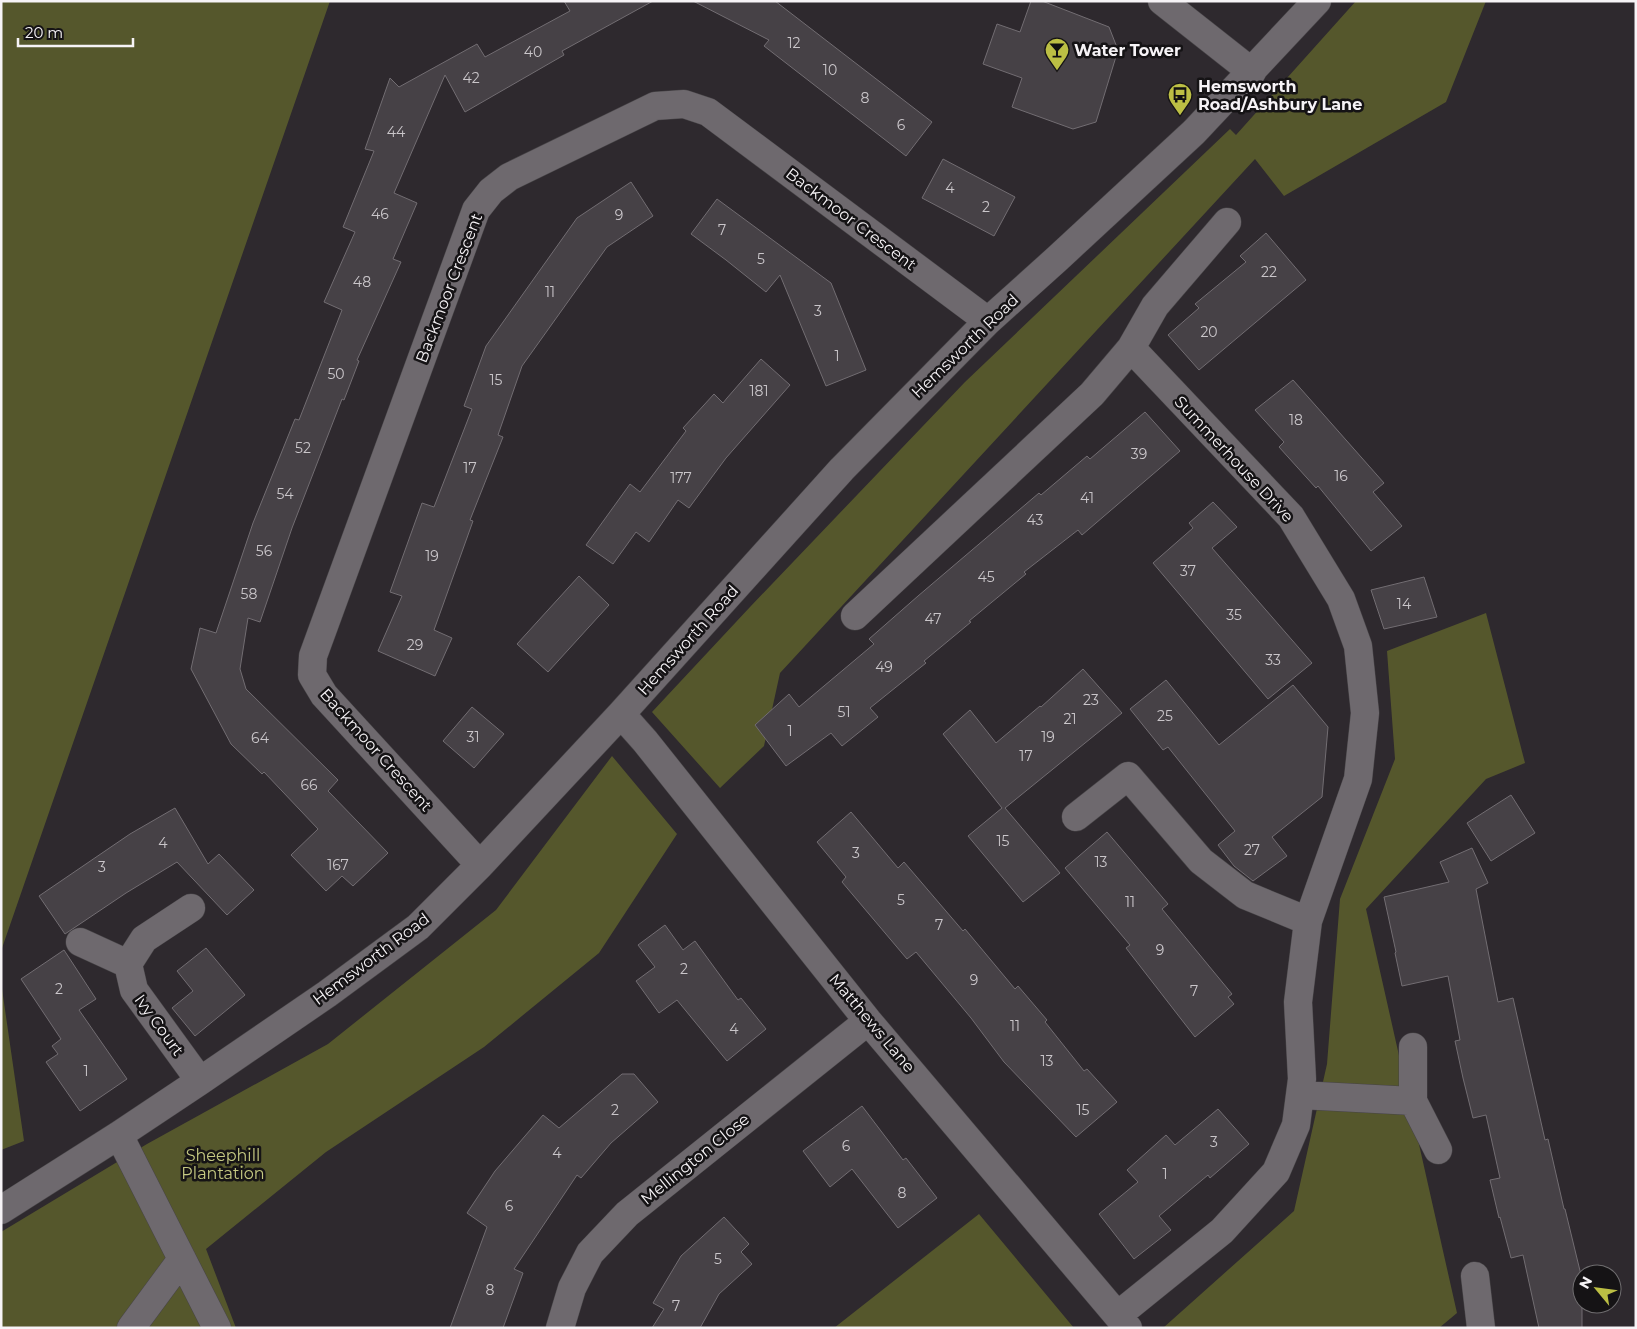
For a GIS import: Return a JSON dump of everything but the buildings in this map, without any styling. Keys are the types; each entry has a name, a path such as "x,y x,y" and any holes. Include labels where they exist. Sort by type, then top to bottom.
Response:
{"street":[{"path":"1162,1 1252,72"},
{"name":"Hemsworth Road","path":"1,1210 119,1136 327,994 418,927 480,865 621,714 842,469 988,321 1194,132 1252,72 1316,1"},
{"name":"Backmoor Crescent","path":"480,865 324,695 312,675 312,656 476,210 491,191 509,177 655,106 684,104 708,112 988,321"},
{"path":"855,616 1092,394 1131,348 1155,306 1227,222"},
{"name":"Summerhouse Drive","path":"1123,1322 1222,1231 1276,1172 1296,1125 1302,1079 1298,1002 1308,920 1358,780 1365,713 1358,646 1341,599 1291,517 1131,348"},
{"name":"Matthews Lane","path":"621,714 868,1021 1123,1322"},
{"path":"1076,817 1128,776 1201,861 1245,895 1308,920"},
{"path":"80,942 128,964 144,939 191,908"},
{"name":"Ivy Court","path":"128,964 134,990 200,1081"},
{"name":"Mellington Close","path":"560,1328 572,1288 590,1253 628,1214 868,1021"},
{"path":"1413,1047 1413,1101 1438,1150"},
{"path":"1300,1095 1413,1101"},
{"path":"119,1136 217,1328"},
{"path":"131,1328 182,1259"},
{"path":"1475,1276 1481,1328"}],"green space":[{"path":"1,1 330,1 1,951"},
{"path":"1356,1 1486,1 1446,102 1284,196 1255,159 780,673 764,746 720,788 652,712 965,382 1230,129 1236,135"},
{"path":"1486,613 1525,763 1486,779 1366,909 1457,1313 1439,1328 1163,1328 1294,1211 1327,1064 1340,899 1395,759 1387,651"},
{"name":"Sheephill Plantation","path":"612,756 677,834 599,953 484,1047 326,1152 206,1249 236,1328 1,1328 1,1232 147,1144 328,1044 496,910"},
{"path":"1,982 24,1141 1,1150"},
{"path":"979,1214 1074,1328 834,1328"}],"place":[{"name":"Water Tower","path":"1057,71"},
{"name":"Hemsworth Road/Ashbury Lane","path":"1180,116"}]}
